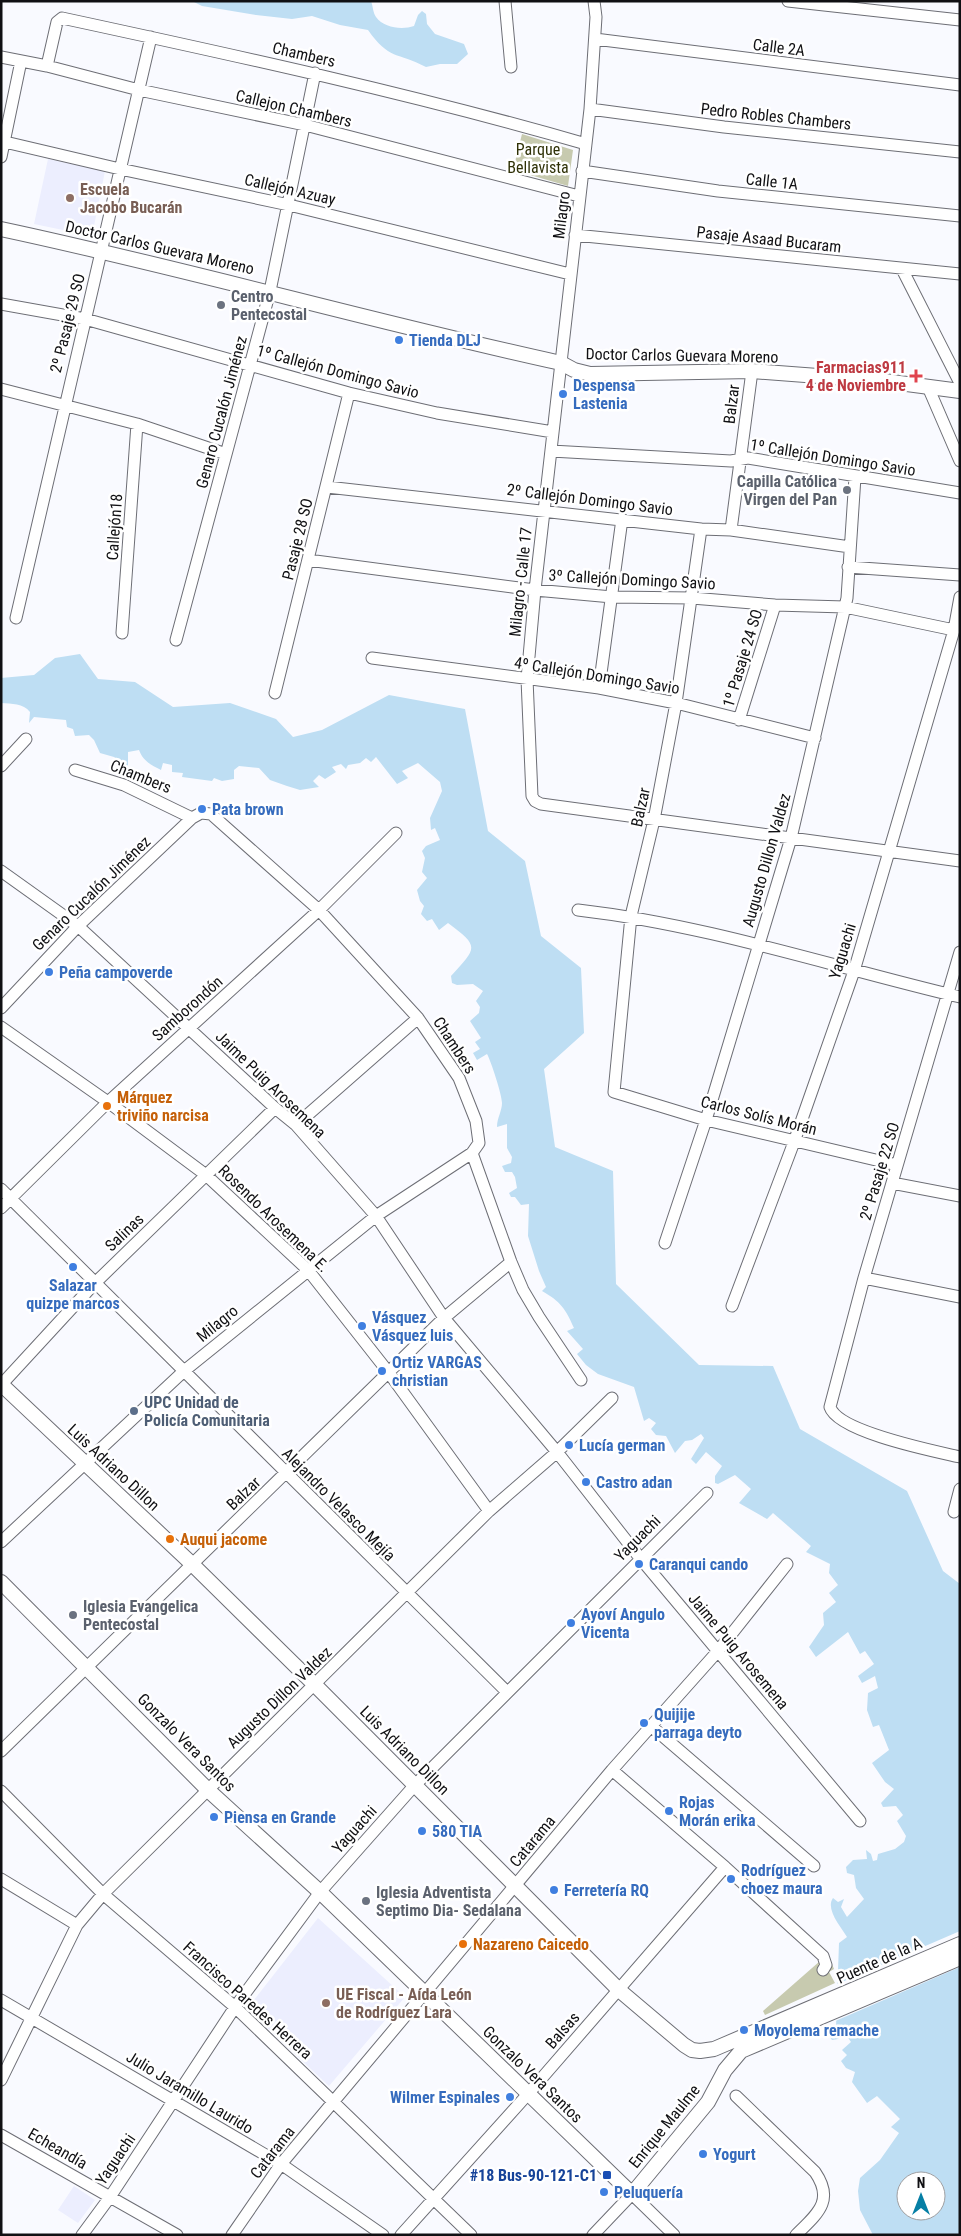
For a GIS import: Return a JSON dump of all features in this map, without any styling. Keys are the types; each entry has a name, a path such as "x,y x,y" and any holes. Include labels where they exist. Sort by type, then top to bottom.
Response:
{"street":[{"path":"505,1 511,67"},
{"name":"Milagro","path":"553,432 590,109 596,17 594,1"},
{"path":"788,1 960,20"},
{"name":"Chambers","path":"47,66 57,22 62,18 315,73 490,116 586,144"},
{"name":"2º Pasaje 29 SO","path":"16,618 151,37"},
{"name":"Calle 2A","path":"595,39 960,85"},
{"name":"Callejon Chambers","path":"1,57 47,66 139,90 305,125 579,196"},
{"path":"1,157 21,61"},
{"name":"Genaro Cucalón Jiménez","path":"176,640 270,291 315,73"},
{"name":"Pedro Robles Chambers","path":"590,109 724,127 960,152"},
{"name":"Callejón Azuay","path":"3,141 120,169 289,204 570,274"},
{"name":"Calle 1A","path":"582,171 718,191 960,216"},
{"name":"Doctor Carlos Guevara Moreno","path":"1,229 102,250 270,291 454,339 561,363 574,370 590,374 752,371 960,391"},
{"name":"Pasaje Asaad Bucaram","path":"575,235 960,274"},
{"path":"902,268 960,383"},
{"name":"1º Callejón Domingo Savio","path":"1,304 85,319 349,393 437,413 553,432"},
{"name":"Balzar","path":"731,530 752,371"},
{"path":"928,387 960,461"},
{"path":"1,389 65,403 137,424 226,454"},
{"name":"Pasaje 28 SO","path":"276,693 349,393"},
{"name":"Callejón18","path":"122,633 137,424"},
{"name":"Milagro - Calle 17","path":"553,432 527,680 532,796 535,802 541,804 654,820"},
{"name":"1º Callejón Domingo Savio","path":"551,451 731,461 748,458 960,493"},
{"name":"Augusto Dillon Valdez","path":"665,1243 706,1120 792,838 845,607 856,476"},
{"name":"2º Callejón Domingo Savio","path":"327,487 702,529 731,530 850,547"},
{"path":"599,688 622,519"},
{"name":"Balzar","path":"614,1092 631,916 654,820 676,703 702,529"},
{"name":"3º Callejón Domingo Savio","path":"308,560 535,590 612,597 692,598 775,605 845,607 954,630"},
{"path":"848,566 960,575"},
{"name":"Yaguachi","path":"732,1306 794,1142 854,971 954,630 960,597"},
{"name":"1º Pasaje 24 SO","path":"739,720 775,605"},
{"name":"4º Callejón Domingo Savio","path":"372,658 527,680 599,688 676,703 815,738"},
{"path":"1,766 26,739"},
{"name":"Chambers","path":"75,770 124,785 192,818 201,813 211,814 319,910 418,1018 451,1063 463,1088 479,1131 479,1143 472,1153"},
{"name":"Genaro Cucalón Jiménez","path":"1,1008 78,926 192,818"},
{"path":"654,820 960,861"},
{"name":"Samborondón","path":"1,1208 108,1102 319,910 396,833"},
{"name":"Jaime Puig Arosemena","path":"1,871 78,926 275,1108 296,1125 376,1216 444,1318 557,1452 640,1558 860,1821"},
{"path":"578,910 631,916 759,946 954,996"},
{"name":"2º Pasaje 22 SO","path":"960,952 954,996 897,1165 864,1278 830,1407 832,1414 839,1420 888,1439 960,1457"},
{"path":"296,1125 418,1018"},
{"name":"Rosendo Arosemena E.","path":"1,1026 206,1175 308,1270 389,1373 489,1511"},
{"name":"Carlos Solís Morán","path":"614,1092 706,1120 897,1165"},
{"name":"Salinas","path":"1,1384 95,1283 275,1108"},
{"path":"472,1153 511,1262 538,1317 581,1380"},
{"name":"Milagro","path":"1,1542 184,1371 376,1216 472,1153"},
{"path":"892,1183 960,1196"},
{"name":"Alejandro Velasco Mejía","path":"1,1189 507,1692"},
{"name":"Balzar","path":"1,1751 444,1318 511,1262"},
{"path":"864,1278 960,1297"},
{"name":"Luis Adriano Dillon","path":"1,1384 316,1684 414,1786 517,1885 620,1990 684,2045 700,2051 714,2049 814,2014"},
{"name":"Augusto Dillon Valdez","path":"1,2080 77,1924 103,1894 489,1511 557,1452 612,1398"},
{"path":"954,1512 960,1489"},
{"name":"Yaguachi","path":"82,2235 110,2197 235,2007 320,1892 414,1786 706,1493"},
{"name":"Catarama","path":"232,2235 281,2164 333,2101 612,1770 718,1651 787,1564"},
{"name":"Gonzalo Vera Santos","path":"1,1582 208,1790 320,1892 674,2235"},
{"path":"651,1726 814,1866"},
{"path":"612,1770 823,1956 826,1965 823,1970"},
{"name":"Francisco Paredes Herrera","path":"1,1791 103,1894 235,2007 471,2235"},
{"name":"Balsas","path":"401,2235 620,1990 724,1867"},
{"path":"1,1879 77,1924"},
{"name":"Puente de la A","path":"814,2014 960,1944"},
{"name":"Puente de la A","path":"814,2014 960,1958"},
{"name":"Julio Jaramillo Laurido","path":"1,2000 32,2016 281,2164 383,2235"},
{"name":"Enrique Maulme","path":"593,2235 632,2194 708,2102 724,2070 735,2056 814,2014"},
{"path":"736,2096 815,2172 823,2184 824,2200 819,2212 796,2235"},
{"name":"Echeandía","path":"1,2134 177,2235"}],"shaded area":[{"name":"Escuela Jacobo Bucarán","path":"48,159 105,171 92,236 34,224"},
{"name":"UE Fiscal - Aída León de Rodríguez Lara","path":"318,1918 405,1997 329,2086 247,2009"},
{"path":"74,2186 95,2200 78,2223 58,2210"}],"green space":[{"name":"Parque Bellavista","path":"522,134 573,150 568,186 513,170"},
{"path":"828,1954 834,1969 829,1972 835,1983 765,2015 763,2011"}],"water":[{"path":"192,1 371,1 374,14 379,21 393,27 404,28 414,26 418,15 422,11 426,14 427,24 435,34 464,44 468,54 457,64 440,64 426,67 388,51 375,40 368,30 340,25 312,16 292,19 256,15 202,6"},
{"path":"80,654 98,679 135,682 173,707 230,703 276,719 293,737 322,730 389,695 465,709 488,831 525,861 541,936 581,968 584,1033 544,1069 555,1147 613,1171 616,1284 699,1365 773,1366 800,1429 907,1491 943,1571 960,1584 960,2235 873,2235 860,2210 858,2191 860,2178 880,2160 899,2133 891,2127 900,2119 877,2096 867,2103 852,2082 855,2072 846,2068 841,2061 847,2055 842,2050 851,2042 844,2032 838,2039 832,2040 827,2033 836,2026 839,1943 847,1937 832,1913 831,1902 833,1898 838,1902 844,1899 841,1907 847,1917 864,1899 856,1888 854,1875 847,1873 846,1867 853,1860 867,1859 866,1850 871,1854 873,1861 877,1860 878,1854 895,1849 904,1842 906,1836 897,1821 903,1815 896,1806 883,1807 881,1803 894,1789 885,1782 872,1763 889,1750 879,1725 873,1727 867,1710 868,1693 878,1688 875,1676 862,1683 858,1676 874,1664 865,1651 860,1654 848,1632 816,1657 809,1647 824,1625 823,1613 836,1602 829,1593 838,1585 829,1573 830,1564 806,1552 811,1546 773,1513 767,1519 739,1503 751,1489 735,1475 718,1484 715,1483 715,1476 722,1466 706,1452 696,1464 691,1459 704,1438 701,1434 692,1440 685,1441 675,1453 666,1436 656,1435 651,1429 656,1423 649,1418 644,1421 634,1387 598,1374 586,1365 577,1354 583,1349 567,1331 574,1328 568,1315 558,1302 542,1291 546,1287 528,1236 529,1204 521,1205 515,1197 511,1197 509,1193 517,1188 515,1177 512,1172 505,1172 502,1166 511,1163 512,1157 507,1148 507,1124 497,1127 502,1099 487,1054 477,1060 473,1053 480,1049 475,1042 481,1038 470,1021 479,1013 480,1007 476,1001 483,991 473,984 457,985 452,983 451,976 470,953 470,943 466,937 448,923 439,930 432,919 427,921 421,914 424,906 420,901 417,890 427,878 422,872 425,858 422,851 426,846 440,840 435,828 431,830 430,818 442,791 440,782 418,763 402,771 408,778 397,784 376,757 371,762 366,758 360,763 348,765 346,769 341,764 332,767 336,772 325,779 319,775 313,781 319,787 300,790 270,780 259,768 239,766 234,770 234,779 222,781 214,778 212,781 182,777 183,773 172,772 172,765 163,763 161,770 151,764 145,760 139,750 128,752 128,766 114,757 100,753 94,740 89,735 75,736 73,729 67,727 66,720 34,717 29,723 30,712 27,709 17,704 1,703 1,678 34,675 55,658"}],"pier":[{"path":"960,1931 960,1967 833,2022 835,1985"}],"place":[{"name":"Escuela Jacobo Bucarán","path":"70,198"},
{"name":"Centro Pentecostal","path":"221,305"},
{"name":"Tienda DLJ","path":"399,340"},
{"name":"Farmacias911 4 de Noviembre","path":"916,376"},
{"name":"Despensa Lastenia","path":"563,394"},
{"name":"Capilla Católica Virgen del Pan","path":"847,490"},
{"name":"Pata brown","path":"202,809"},
{"name":"Peña campoverde","path":"49,972"},
{"name":"Márquez triviño narcisa","path":"107,1106"},
{"name":"Salazar quizpe marcos","path":"73,1267"},
{"name":"Vásquez Vásquez luis","path":"362,1326"},
{"name":"Ortiz VARGAS christian","path":"382,1371"},
{"name":"UPC Unidad de Policía Comunitaria","path":"134,1411"},
{"name":"Lucía german","path":"569,1445"},
{"name":"Castro adan","path":"586,1482"},
{"name":"Auqui jacome","path":"170,1539"},
{"name":"Caranqui cando","path":"639,1564"},
{"name":"Iglesia Evangelica Pentecostal","path":"73,1615"},
{"name":"Ayoví Angulo Vicenta","path":"571,1623"},
{"name":"Quijije parraga deyto","path":"644,1723"},
{"name":"Rojas Morán erika","path":"669,1811"},
{"name":"Piensa en Grande","path":"214,1817"},
{"name":"580 TIA","path":"422,1831"},
{"name":"Rodríguez choez maura","path":"731,1879"},
{"name":"Ferretería RQ","path":"554,1890"},
{"name":"Iglesia Adventista Septimo Dia- Sedalana","path":"366,1901"},
{"name":"Nazareno Caicedo","path":"463,1944"},
{"name":"UE Fiscal - Aída León de Rodríguez Lara","path":"326,2003"},
{"name":"Moyolema remache","path":"744,2030"},
{"name":"Wilmer Espinales","path":"510,2097"},
{"name":"Yogurt","path":"703,2154"},
{"name":"#18 Bus-90-121-C1","path":"607,2175"},
{"name":"Peluquería","path":"604,2192"}]}
